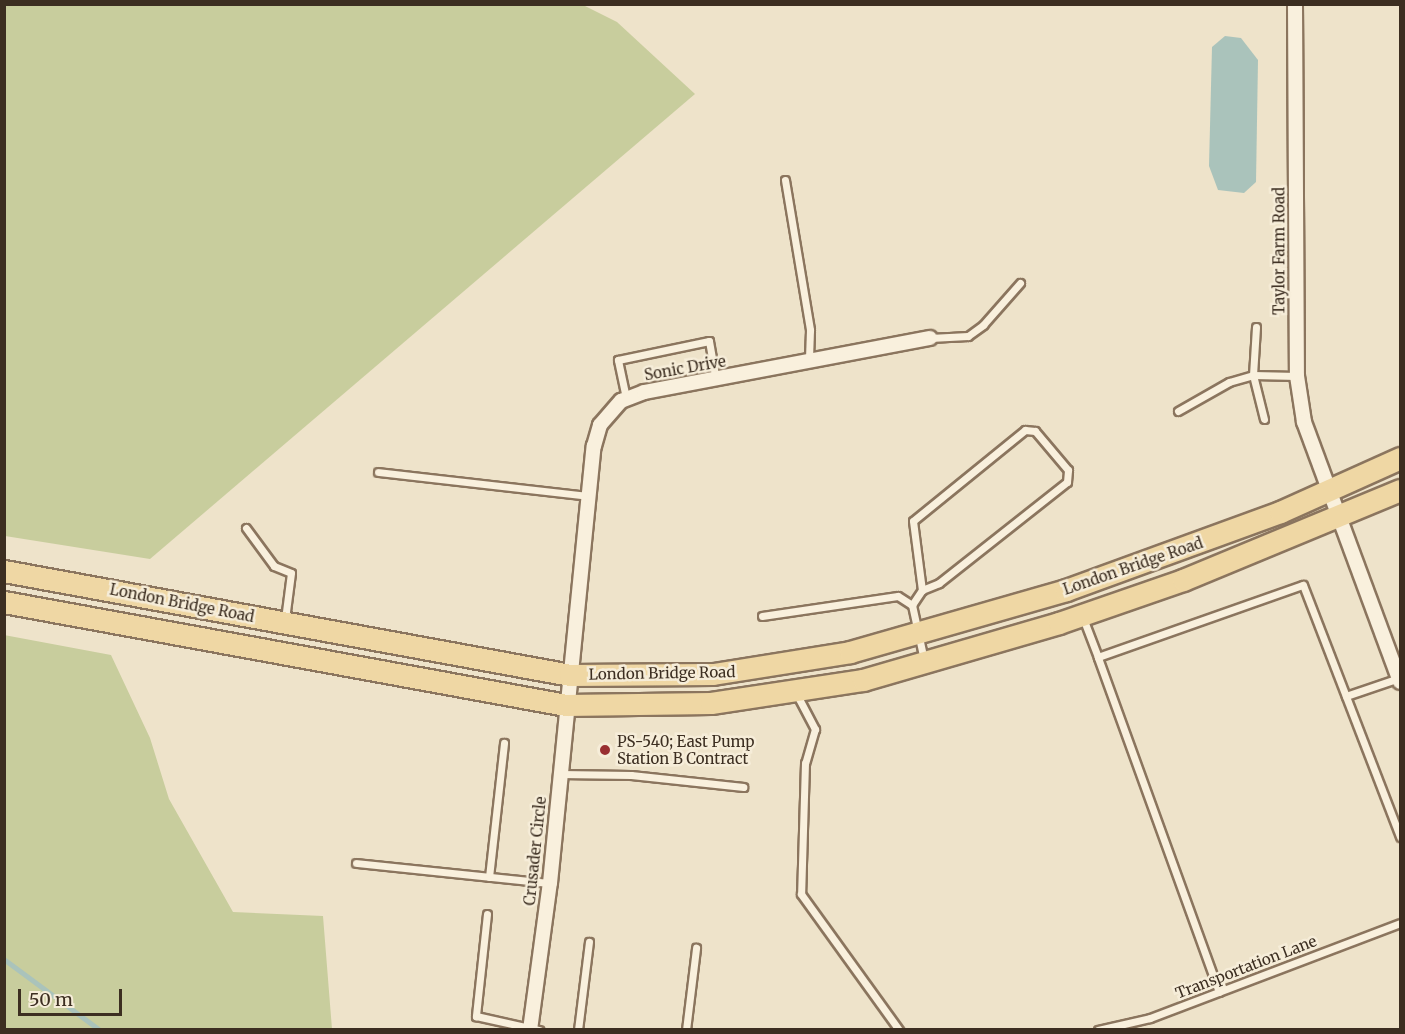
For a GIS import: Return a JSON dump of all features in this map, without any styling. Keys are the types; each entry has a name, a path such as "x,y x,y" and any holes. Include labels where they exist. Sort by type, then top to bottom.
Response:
{"main road":[{"name":"London Bridge Road","path":"4,571 570,675 670,676 752,670 821,659 918,634 1139,565 1330,491 1401,458"},
{"name":"London Bridge Road","path":"4,602 566,705 666,706 796,693 925,662 1082,615 1183,580 1339,518 1401,490"}],"street":[{"name":"Taylor Farm Road","path":"1295,4 1297,376 1304,422 1330,491"},
{"name":"Sonic Drive","path":"626,398 930,338"},
{"path":"570,675 596,435 610,411 626,398"},
{"path":"1330,491 1400,680"},
{"name":"Crusader Circle","path":"533,1029 570,675"}],"lane":[{"path":"785,180 810,330 809,361"},
{"path":"930,338 968,336 983,325 1020,283"},
{"path":"1256,327 1253,375 1264,419"},
{"path":"626,398 618,360 709,341 716,379"},
{"path":"1178,411 1229,382 1253,375 1297,376"},
{"path":"922,590 913,521 1025,429 1035,431 1068,470 1067,482 939,583 922,590 912,605 925,662"},
{"path":"378,472 589,496"},
{"path":"246,528 274,566 291,573 284,622"},
{"path":"1098,657 1303,585 1401,837"},
{"path":"762,616 898,596 912,605"},
{"path":"1082,615 1219,992"},
{"path":"1346,696 1400,680"},
{"path":"796,693 815,729 805,763 801,894 899,1029"},
{"path":"489,877 504,743"},
{"path":"560,774 631,775 743,787"},
{"path":"356,863 550,883"},
{"path":"487,914 476,1016 533,1029"},
{"name":"Transportation Lane","path":"1098,1029 1150,1018 1401,923"},
{"path":"578,1029 589,942"},
{"path":"686,1029 696,948"}],"green space":[{"path":"4,5 583,5 617,22 695,94 150,559 5,536"},
{"path":"4,635 111,655 150,738 169,799 233,912 323,916 332,1029 5,1029"}],"water":[{"path":"1225,36 1241,38 1258,60 1256,182 1244,193 1218,190 1209,166 1212,47"}],"waterway":[{"path":"4,959 100,1030"}],"place":[{"name":"PS-540; East Pump Station B Contract","path":"605,750"}]}
